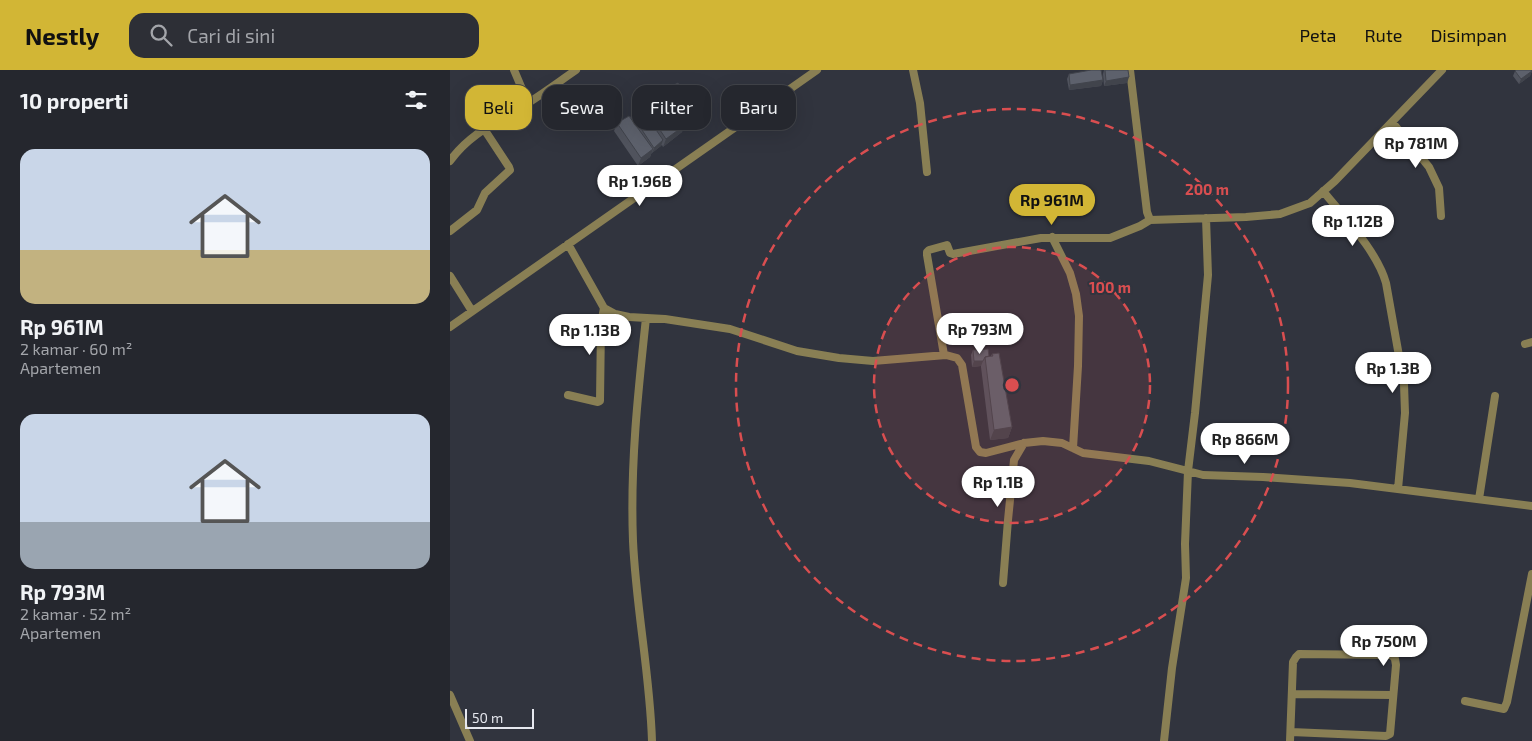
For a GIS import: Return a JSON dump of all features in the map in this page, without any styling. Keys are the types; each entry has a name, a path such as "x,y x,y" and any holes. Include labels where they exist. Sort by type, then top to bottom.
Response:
{"street":[{"path":"514,70 520,85"},
{"path":"532,100 576,70"},
{"path":"913,70 920,103 926,172"},
{"path":"1130,70 1147,212 1150,220"},
{"path":"944,355 927,252 932,248 947,245 950,253 953,254 1041,238 1114,237 1150,220 1280,214 1310,203 1335,181 1442,70"},
{"path":"450,327 812,71"},
{"path":"1392,122 1429,167 1439,188 1441,216"},
{"path":"450,161 464,144 483,130"},
{"path":"450,231 477,210 485,193 510,170 485,130"},
{"path":"1323,191 1372,254 1383,272 1386,283 1404,384 1405,413 1398,489"},
{"path":"1164,741 1172,668 1186,578 1185,544 1188,471 1196,413 1208,275 1206,218"},
{"path":"1052,237 1070,273 1076,294 1079,316 1073,448"},
{"path":"568,244 604,308 615,314 730,329 797,350 839,358 873,361 944,355 956,358 962,365 976,447 980,452 986,453 1024,443 1043,441 1062,443 1083,453 1149,462 1203,475 1350,483 1532,506"},
{"path":"450,276 472,311"},
{"path":"568,395 600,401 601,324 604,308"},
{"path":"646,318 633,454 633,528 636,574 650,689 652,741"},
{"path":"1479,499 1495,396"},
{"path":"1003,583 1014,460 1024,443"},
{"path":"1465,701 1504,709 1507,702 1532,574"},
{"path":"1290,741 1293,662 1299,654 1392,655 1395,659 1390,734 1386,736 1291,732"},
{"path":"1293,694 1393,695"},
{"path":"450,695 470,741"}],"building":[{"path":"1101,70 1103,80 1070,85 1069,74"},
{"path":"1105,70 1128,70 1129,77 1106,81"},
{"path":"1516,70 1531,70 1532,71 1521,79"},
{"path":"629,116 632,120 632,130 639,130 653,149 641,158 622,130 622,120"},
{"path":"642,130 656,130 663,140 654,148"},
{"path":"660,130 678,130 666,139"},
{"path":"988,349 989,356 985,357 983,361 974,361 973,350"},
{"path":"999,353 1012,427 994,430 985,357"}]}
